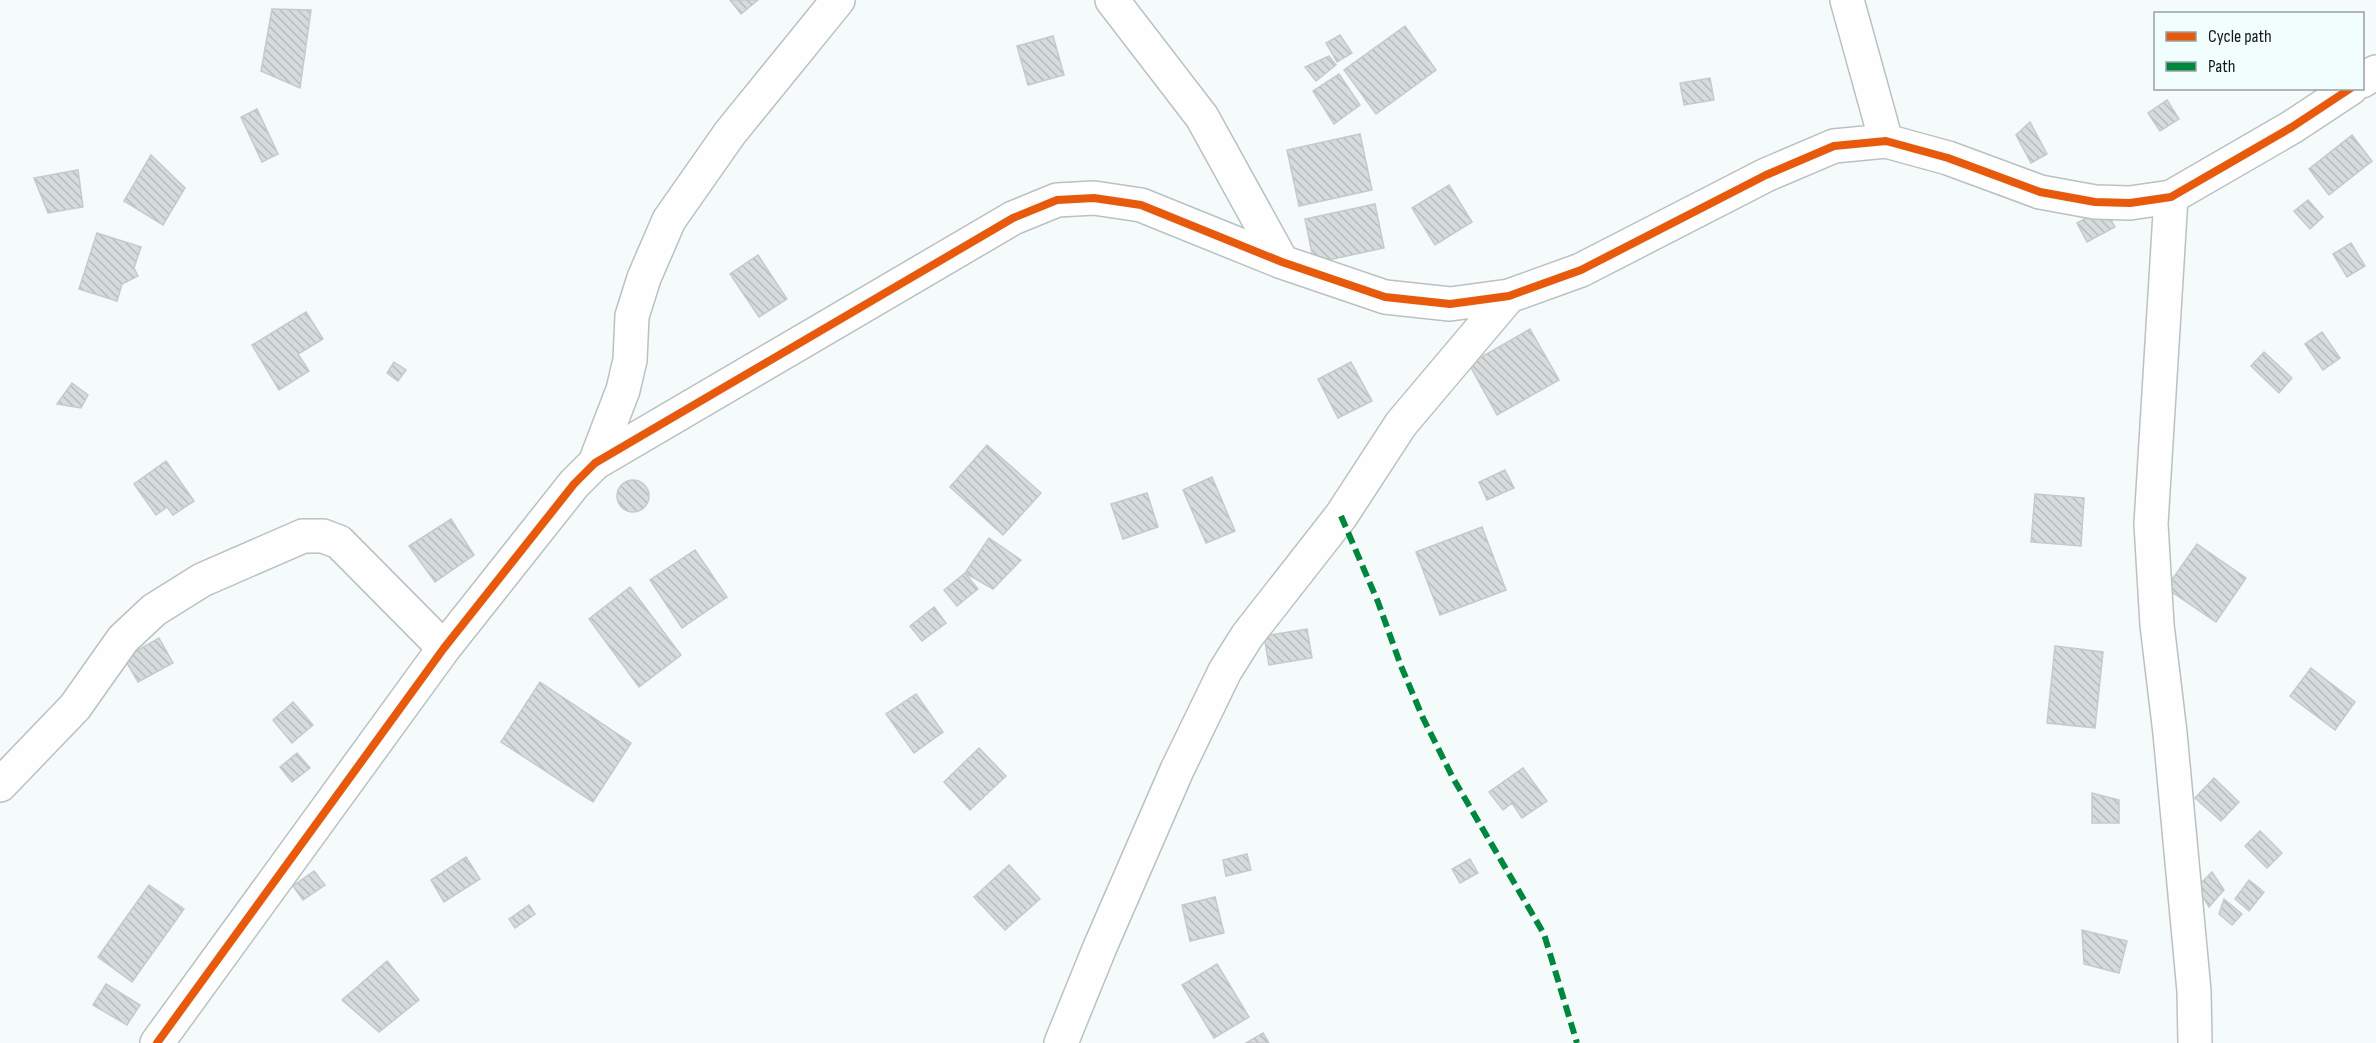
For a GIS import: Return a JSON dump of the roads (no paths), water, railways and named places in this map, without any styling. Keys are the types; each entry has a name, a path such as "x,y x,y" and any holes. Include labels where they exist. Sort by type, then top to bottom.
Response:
{"street":[{"path":"595,463 623,390 630,360 632,316 644,278 669,220 730,133 838,0"},
{"path":"1112,0 1202,117 1282,262"},
{"path":"1846,0 1886,141"},
{"path":"157,1043 444,648 574,484 595,463 1014,218 1057,200 1094,198 1141,205 1282,262 1385,297 1450,304 1509,296 1581,270 1766,175 1834,146 1886,141 1948,158 2040,192 2095,202 2130,203 2170,197 2292,127 2348,90"},
{"path":"2170,197 2151,524 2157,625 2170,733 2194,991 2195,1043"},
{"path":"1061,1043 1173,780 1225,671 1247,636 1341,516 1401,424 1509,296"},
{"path":"0,785 75,707 123,639 154,610 202,580 303,536 323,536 339,542 444,648"}]}
